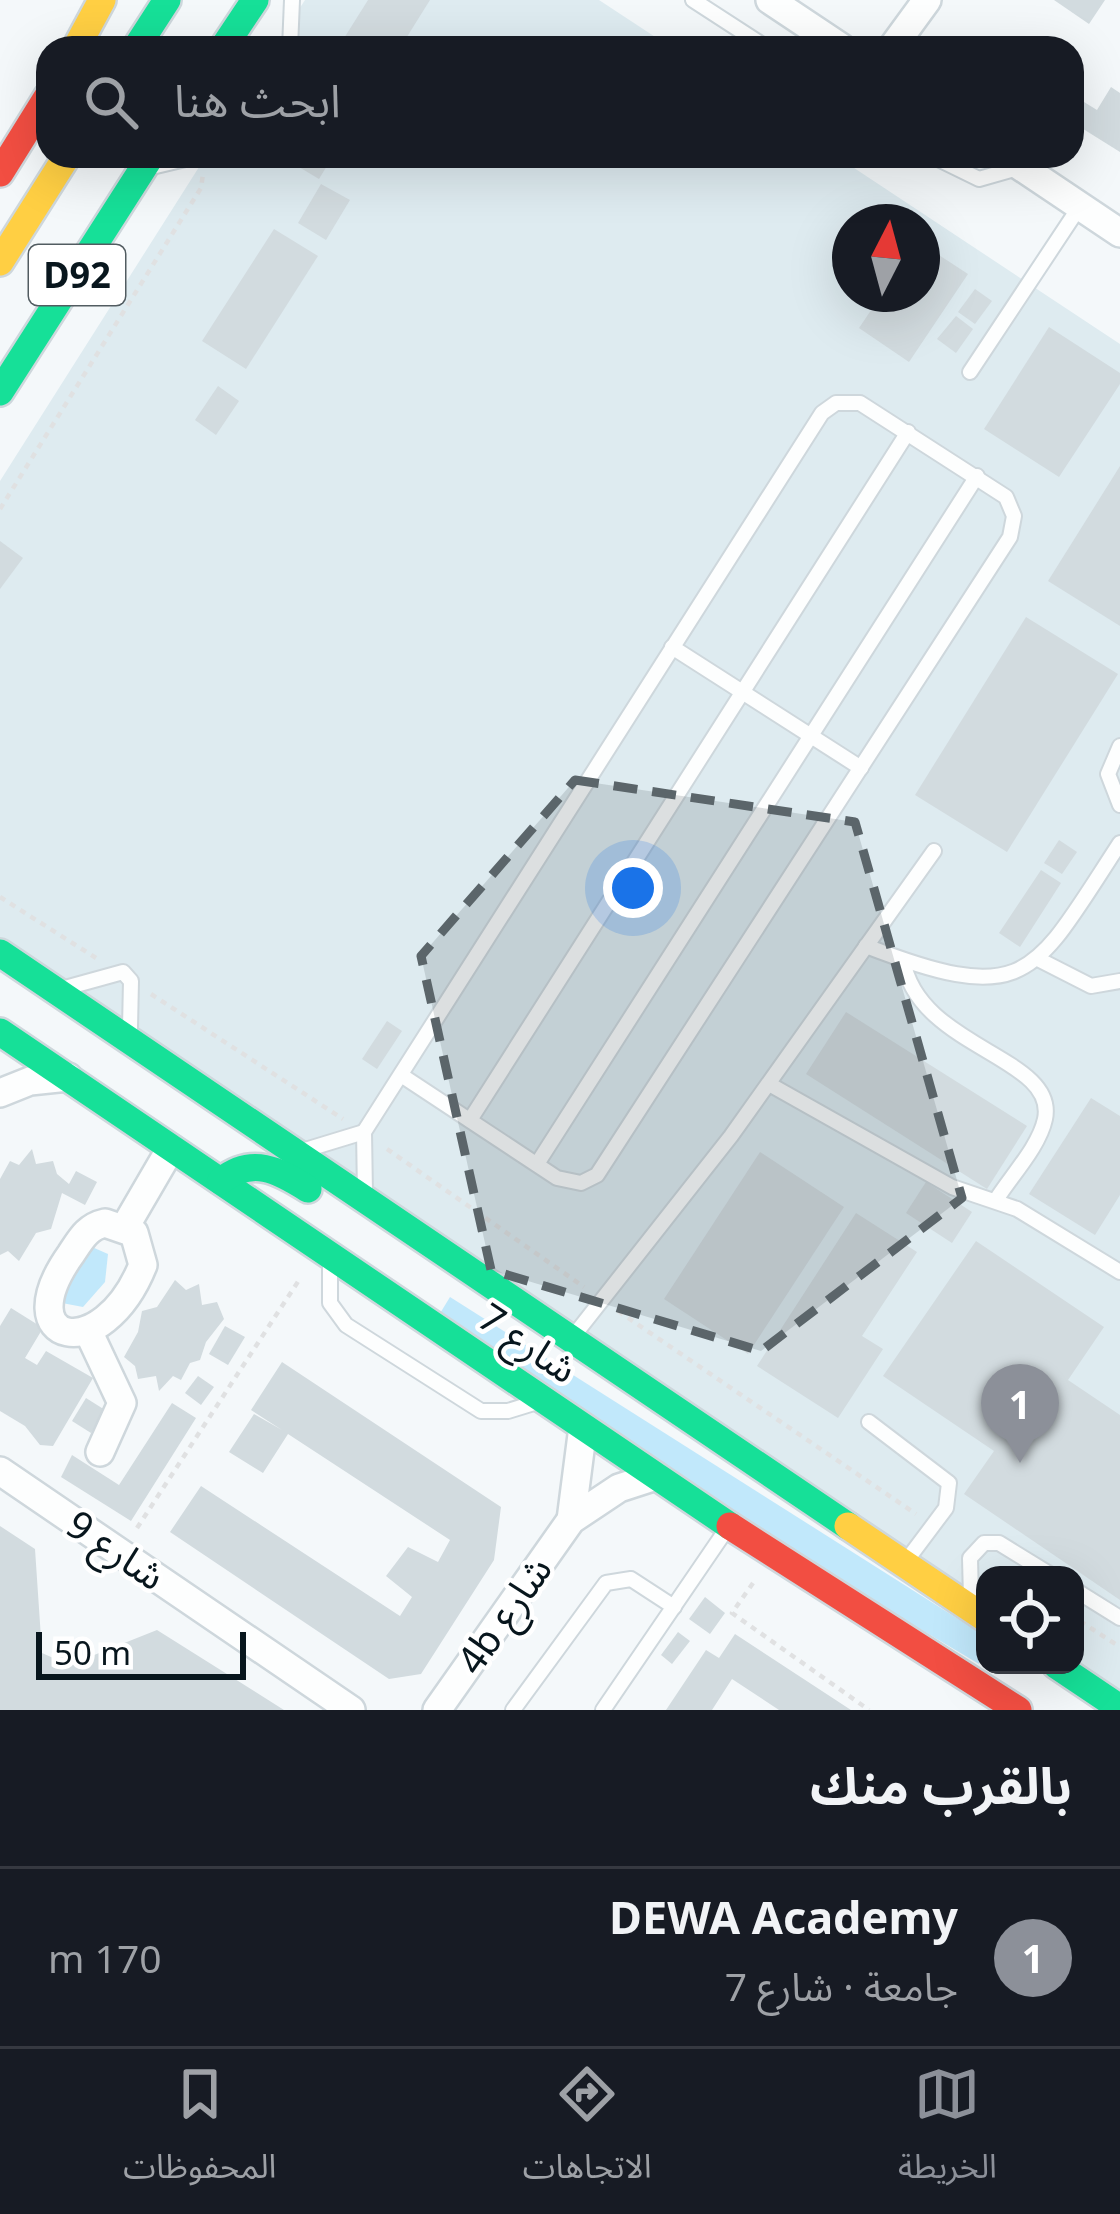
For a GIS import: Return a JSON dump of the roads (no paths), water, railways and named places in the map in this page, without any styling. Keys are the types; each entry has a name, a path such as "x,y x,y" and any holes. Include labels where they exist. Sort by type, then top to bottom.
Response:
{"main road":[{"path":"82,36 102,0"},
{"path":"102,36 120,0"},
{"path":"144,36 167,0"},
{"path":"231,36 255,0"},
{"path":"0,173 36,115"},
{"path":"0,225 36,154"},
{"path":"0,262 59,168"},
{"name":"D92","path":"0,392 144,168"},
{"name":"شارع 7","path":"0,953 976,1612"},
{"name":"شارع 7","path":"0,1031 729,1526 987,1697 1018,1710"},
{"path":"220,1181 242,1165 270,1166 348,1213 375,1210"},
{"path":"1069,1674 1120,1708"}],"street":[{"path":"770,0 824,36"},
{"path":"901,36 927,0"},
{"path":"922,36 945,0"},
{"path":"1023,168 1120,232"},
{"path":"0,1094 30,1081 68,1077"},
{"path":"125,1227 171,1148"},
{"path":"105,1223 125,1227 140,1243 142,1265 106,1322 89,1333 66,1330 56,1323 47,1291 88,1231 105,1223"},
{"path":"89,1333 122,1402 100,1452"},
{"name":"4b شارع","path":"571,1520 582,1465 583,1427"},
{"name":"شارع 9","path":"0,1472 351,1710"},
{"name":"4b شارع","path":"437,1710 571,1520 602,1497 656,1476"}],"lane":[{"path":"290,36 292,0"},
{"path":"693,0 748,36"},
{"path":"958,168 979,178 999,168"},
{"path":"970,372 1080,206"},
{"path":"375,1210 364,1132 828,406 860,403 977,476 1012,506 1010,537 597,1175 574,1184 401,1075"},
{"path":"470,1120 908,432"},
{"path":"536,1164 977,476"},
{"path":"672,647 861,768"},
{"path":"1120,746 1108,774 1120,805"},
{"path":"866,946 965,980 991,979 1038,959 1120,843"},
{"path":"570,1341 769,1084 934,851"},
{"path":"1038,959 1090,986 1120,981"},
{"path":"903,960 910,990 928,1014 1023,1072 1045,1101 1043,1125 995,1200"},
{"path":"52,988 82,986 117,971 131,981 128,1017 137,1044"},
{"path":"769,1084 952,1187 995,1200 1120,1272"},
{"path":"293,1152 364,1132"},
{"path":"325,1252 330,1303 346,1325 481,1411 508,1412 543,1400"},
{"path":"869,1422 949,1483 950,1500 904,1564"},
{"path":"603,1710 729,1526"},
{"path":"976,1599 970,1558 984,1543 1005,1546 1037,1566"},
{"path":"513,1710 606,1583 631,1580 674,1607"},
{"path":"1084,1596 1120,1618"}],"place":[{"name":"DEWA Academy","path":"1020,1463"}]}
